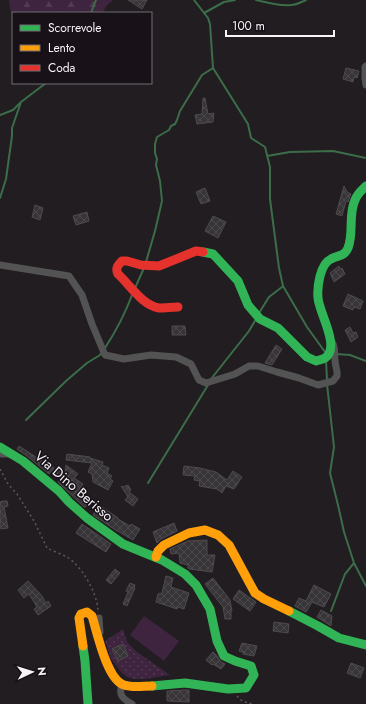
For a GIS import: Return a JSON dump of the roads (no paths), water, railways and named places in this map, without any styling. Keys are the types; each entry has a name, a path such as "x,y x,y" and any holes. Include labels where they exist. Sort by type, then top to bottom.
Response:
{"street":[{"path":"366,66 366,85"},
{"path":"178,307 158,307 150,304 139,296 118,274 116,269 118,264 124,261 141,266 159,266 196,251 213,254 238,281 248,305 260,319 278,328 308,357 316,362 325,357 330,350 330,340 318,300 320,276 324,265 329,260 338,258 346,253 349,246 351,233 351,214 356,198 366,186"},
{"path":"0,265 69,276 82,295 105,355 124,359 152,355 176,357 191,364 199,380 206,383 235,374 249,366 258,366 318,385 333,381 337,376 338,371 335,362 334,346 330,340"},
{"name":"Via Dino Berisso","path":"0,447 23,461 59,491 87,518 123,544 156,557 184,574 196,585 210,609 217,641 224,656 250,666 254,675 246,688 228,689 185,683 132,687 122,684"},
{"path":"0,454 12,454"},
{"path":"156,557 158,550 164,545 189,533 205,530 218,535 229,545 255,593 339,638 366,645"},
{"path":"88,704 86,661 79,618 83,613 89,613 92,616 104,658 114,677 122,684 120,690 121,695 132,704"},
{"path":"98,618 104,658"}],"waterway":[{"path":"91,12 96,0"},
{"path":"194,0 208,18 210,24 213,68 248,124 251,138 265,147 270,167 270,199 279,268 283,286 307,327 325,352"},
{"path":"204,13 224,2 235,0"},
{"path":"256,0 288,5 306,0"},
{"path":"146,262 162,201 155,153 157,137 169,130 171,126 175,124 180,111 202,75 213,68"},
{"path":"0,115 13,110 45,84"},
{"path":"0,198 6,179 12,128 21,102"},
{"path":"267,156 290,152 333,151 366,158"},
{"path":"135,288 144,268"},
{"path":"259,313 269,297 282,287"},
{"path":"105,348 120,322 132,295"},
{"path":"211,379 249,331 256,319"},
{"path":"26,420 66,381 102,352"},
{"path":"336,354 350,355 366,361"},
{"path":"326,360 327,380"},
{"path":"327,384 334,447 330,473 344,532 354,563 366,586"},
{"path":"148,483 208,385"},
{"path":"331,611 345,574 354,563"}]}
